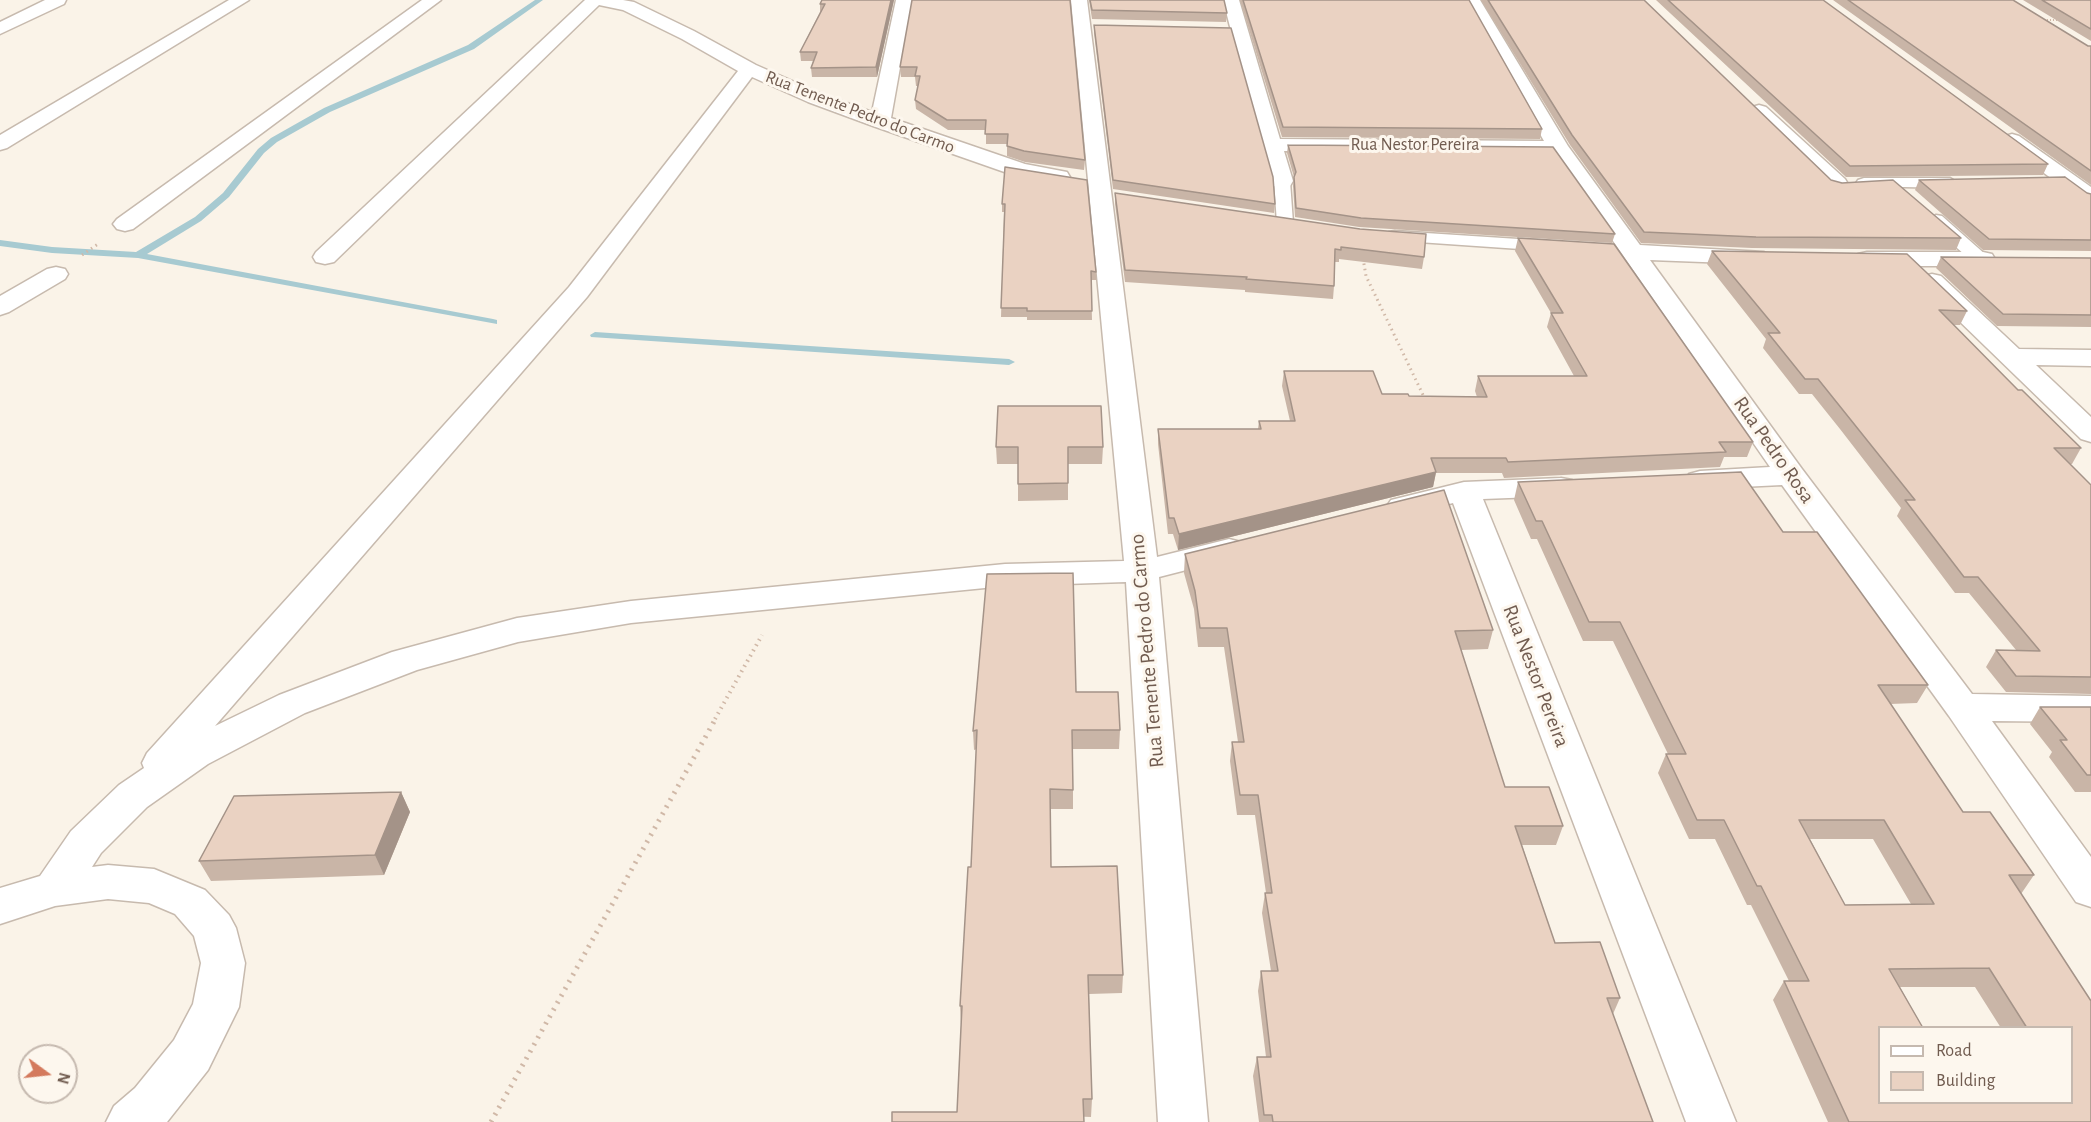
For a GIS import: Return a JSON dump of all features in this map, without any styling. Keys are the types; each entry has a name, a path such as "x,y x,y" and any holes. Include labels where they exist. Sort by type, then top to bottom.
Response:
{"street":[{"path":"0,29 58,0"},
{"path":"0,144 241,0"},
{"path":"125,224 433,0"},
{"path":"325,257 597,0"},
{"name":"Rua Tenente Pedro do Carmo","path":"597,0 628,6 688,35 749,69 815,98 1021,170 1105,191"},
{"path":"880,122 904,0"},
{"path":"1231,0 1282,182"},
{"name":"Rua Pedro Rosa","path":"1472,0 1622,251 1791,475 1962,708 2091,890"},
{"name":"Rua Tenente Pedro do Carmo","path":"1088,17 1142,571 1184,1122"},
{"path":"1216,28 1239,29"},
{"path":"56,889 86,843 133,796 578,292 749,69"},
{"path":"1744,97 1837,184"},
{"path":"1993,127 2091,197"},
{"name":"Rua Nestor Pereira","path":"1271,145 1558,147"},
{"path":"1622,251 1775,258"},
{"path":"1842,258 1991,259"},
{"path":"1909,259 2091,434"},
{"path":"0,307 56,274"},
{"path":"2013,357 2091,358"},
{"path":"1674,481 1791,475"},
{"path":"1372,514 1464,491 1592,485"},
{"name":"Rua Nestor Pereira","path":"1464,491 1711,1122"},
{"path":"133,796 194,754 292,704 405,660 517,630 632,612 1005,575 1142,571 1257,542"},
{"path":"1962,708 2091,709"},
{"path":"0,906 56,889 108,882 154,886 190,902 214,928 223,963 216,1007 191,1055 152,1104 131,1122"}],"lane":[{"path":"1282,182 1280,222 1306,226"},
{"path":"2046,182 2069,182"},
{"path":"1893,183 1991,259"},
{"path":"1837,184 1964,183"},
{"path":"1359,234 1562,247"}],"path":[{"path":"2043,20 2067,20"},
{"path":"56,274 125,224"},
{"path":"1359,234 1366,276 1428,406"},
{"path":"491,1122 783,598"}],"building":[{"path":"822,0 891,0 876,67 811,68 817,52 800,52 825,4 820,4"},
{"path":"912,0 1070,0 1085,160 1024,151 1007,146 1008,134 985,134 986,120 947,120 915,100 920,76 915,76 917,67 900,67"},
{"path":"1090,0 1224,0 1227,13 1092,10"},
{"path":"1243,0 1469,0 1542,129 1283,127"},
{"path":"1488,0 1644,0 1831,180 1842,183 1893,180 1961,238 1756,237 1644,232 1572,135"},
{"path":"1668,0 1823,0 2048,164 1850,166"},
{"path":"1848,0 2013,0 2091,46 2091,171"},
{"path":"2042,0 2091,0 2091,29"},
{"path":"1094,25 1231,28 1273,177 1275,204 1113,180"},
{"path":"1288,145 1553,147 1615,234 1361,218 1296,208 1294,177 1296,172"},
{"path":"1005,167 1087,180 1096,272 1091,271 1092,311 1027,311 1027,308 1001,308 1005,204 1002,204"},
{"path":"2065,177 2091,194 2091,240 1989,239 1919,180"},
{"path":"1115,193 1360,229 1426,234 1424,257 1341,247 1341,250 1335,249 1334,286 1246,279 1247,277 1125,270"},
{"path":"1518,238 1614,244 1753,442 1719,442 1726,452 1508,462 1506,458 1431,458 1436,472 1179,534 1174,518 1169,518 1158,429 1261,429 1259,421 1295,421 1284,371 1373,371 1382,394 1408,394 1409,396 1487,397 1478,376 1587,376 1551,313 1563,313"},
{"path":"1712,251 1907,254 1967,311 1939,310 2018,390 2022,390 2081,448 2054,448 2091,485 2091,677 2016,676 1996,650 2040,651 1978,577 1964,577 1905,500 1915,500 1818,379 1805,379 1768,333 1780,333"},
{"path":"1941,257 2091,258 2091,315 2003,314"},
{"path":"998,406 1101,406 1103,447 1068,447 1068,483 1018,484 1018,447 996,447"},
{"path":"1741,472 1783,532 1817,532 1928,685 1878,685 1963,812 1990,812 2034,875 2009,875 2091,1001 2091,1122 1849,1122 1784,981 1809,981 1761,886 1757,886 1724,820 1697,820 1666,754 1686,754 1620,622 1589,622 1542,521 1536,521 1518,482","holes":["1799,820 1884,820 1934,904 1845,905"]},
{"path":"1444,490 1493,630 1455,631 1505,787 1549,787 1563,826 1515,826 1555,943 1600,942 1620,998 1607,998 1653,1122 1273,1122 1272,1115 1264,1115 1257,1057 1271,1057 1261,971 1278,971 1265,893 1272,893 1258,795 1240,795 1232,742 1244,742 1227,628 1200,628 1195,591 1185,554"},
{"path":"1073,573 1076,692 1118,692 1120,730 1072,730 1073,790 1050,789 1051,867 1117,866 1123,975 1088,975 1092,1099 1083,1099 1084,1122 892,1122 892,1112 957,1112 962,1006 960,1006 968,867 971,867 977,730 973,731 987,574"},
{"path":"2040,707 2091,707 2091,775 2087,775 2060,740 2067,740"},
{"path":"401,792 375,855 199,861 234,796"}],"waterway":[{"path":"138,255 198,219 226,195 261,151 274,140 327,110 471,47 540,0"},
{"path":"0,243 52,250 138,255"},
{"path":"138,255 493,322"},
{"path":"595,335 1009,362"}]}
